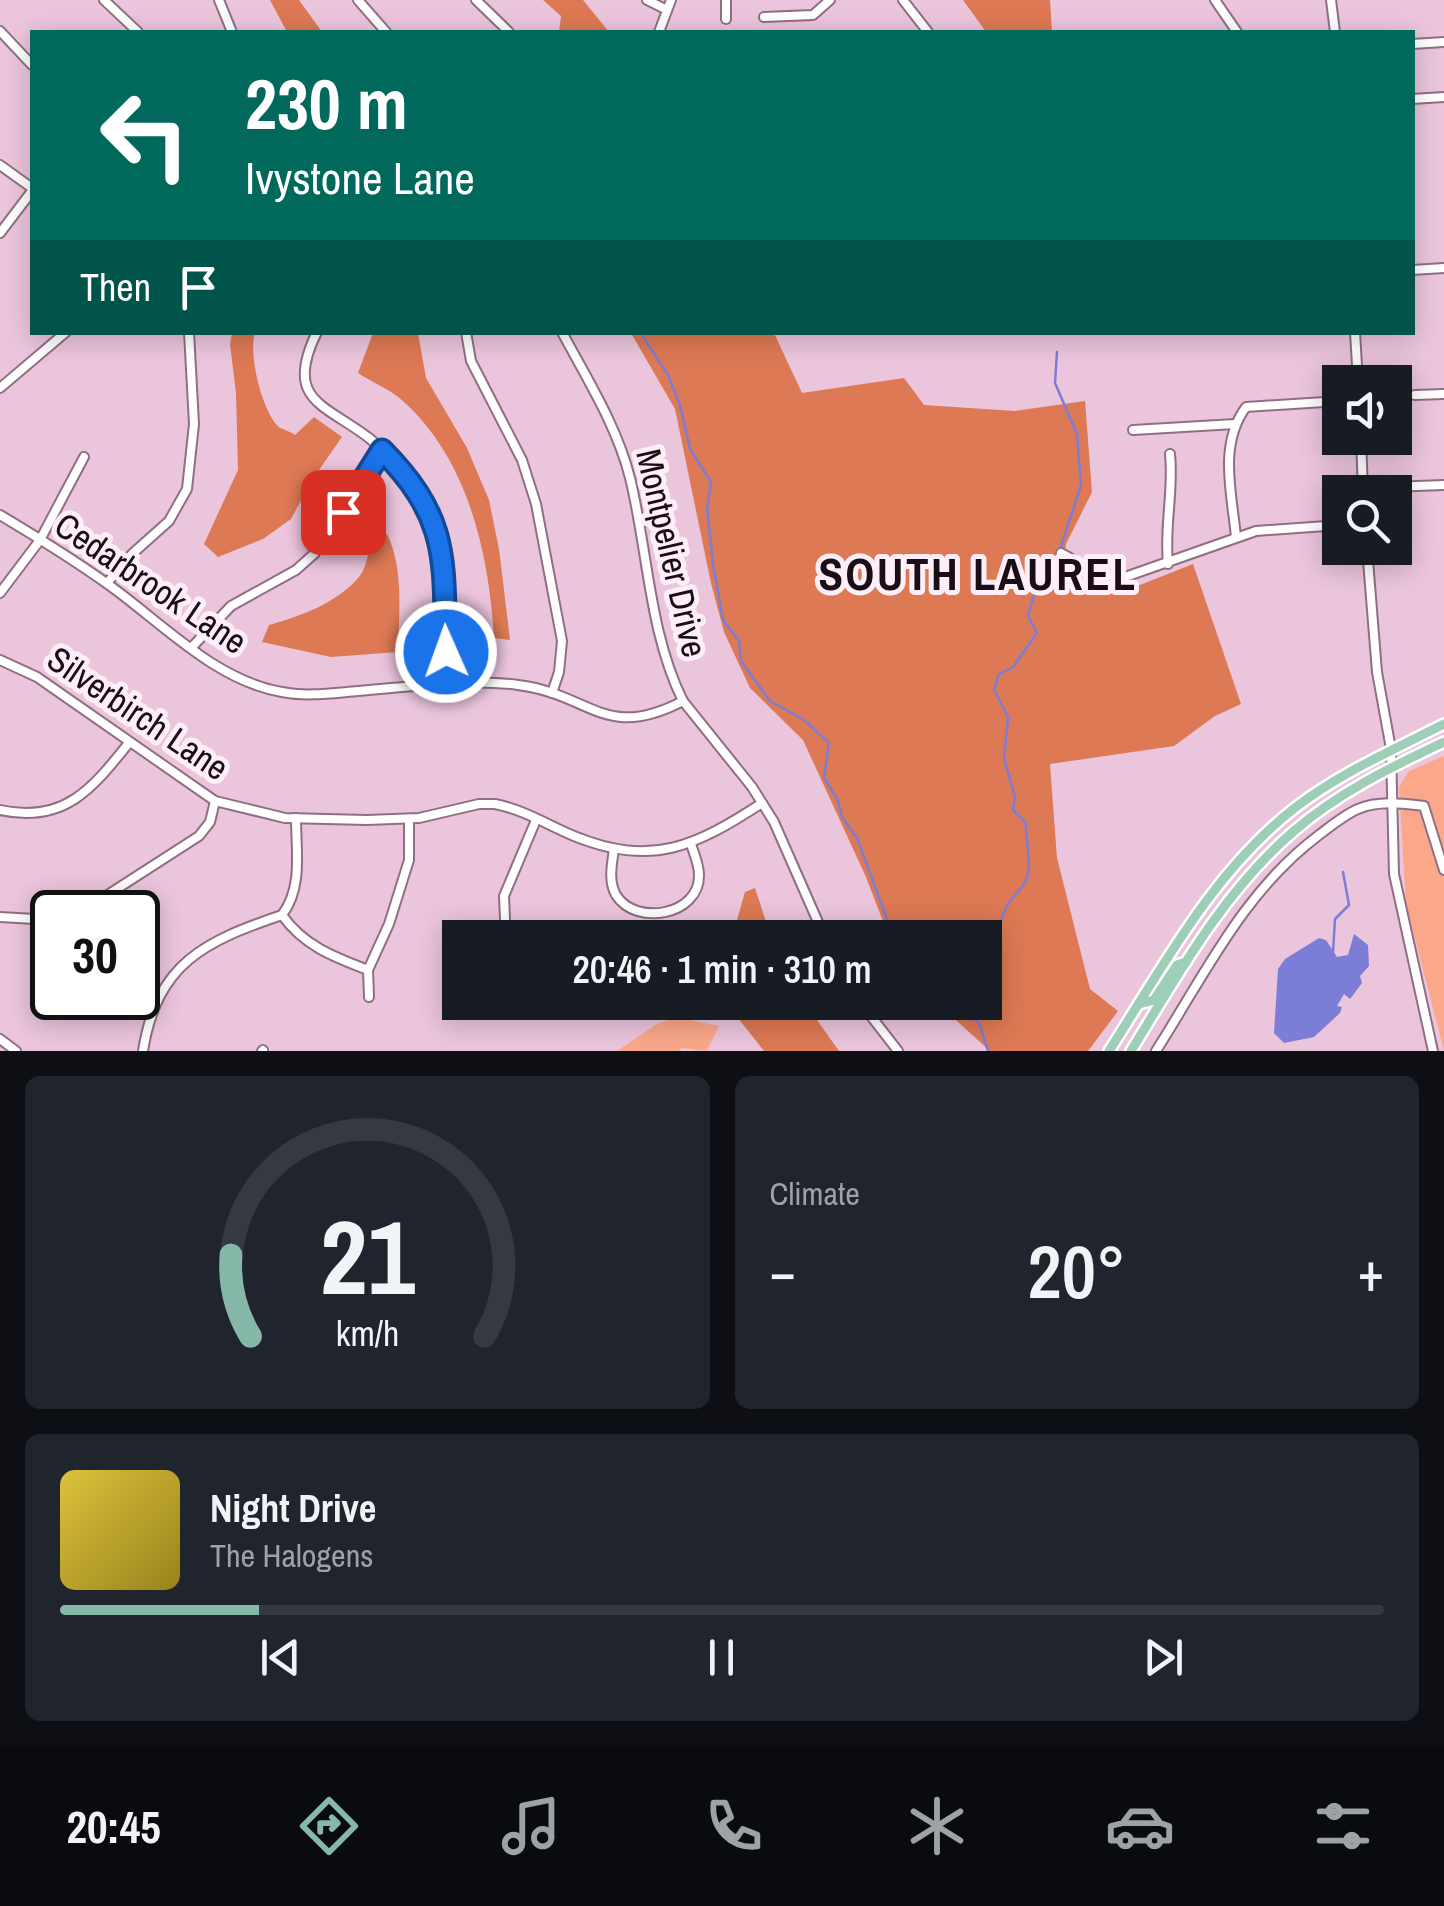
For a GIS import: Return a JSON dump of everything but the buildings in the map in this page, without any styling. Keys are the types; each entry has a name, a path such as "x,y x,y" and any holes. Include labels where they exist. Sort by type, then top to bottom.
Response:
{"main road":[{"path":"1109,1051 1203,906 1260,838 1313,795 1391,749 1444,724"},
{"path":"1130,1051 1231,898 1280,844 1323,809 1392,767 1444,742"},
{"path":"1139,1004 1154,1000 1177,965 1188,961"}],"street":[{"path":"104,0 136,30"},
{"path":"220,0 231,30"},
{"path":"358,0 384,30"},
{"path":"476,0 507,30"},
{"path":"647,0 666,10"},
{"path":"661,30 671,0"},
{"path":"726,0 726,19"},
{"path":"764,17 813,15 830,0"},
{"path":"903,0 926,30"},
{"path":"1215,0 1236,30"},
{"path":"1330,0 1336,30"},
{"path":"0,31 30,63"},
{"path":"1415,44 1444,42"},
{"path":"1415,98 1444,97"},
{"path":"0,166 30,188"},
{"path":"0,234 30,192"},
{"path":"1415,270 1444,268"},
{"path":"0,388 62,335"},
{"path":"107,584 132,554 170,522 187,489 194,424 189,335"},
{"path":"316,335 306,354 304,378 313,401 382,450 417,489 436,526 448,686"},
{"path":"467,335 471,361 522,460 536,504 562,641 552,693"},
{"name":"Montpelier Drive","path":"564,335 609,420 626,464 664,649 684,701 762,803 817,920"},
{"path":"1355,335 1357,365"},
{"path":"1415,395 1444,394"},
{"path":"1236,538 1228,458 1236,424 1250,404 1322,401"},
{"path":"1133,430 1236,424"},
{"path":"191,648 231,606 296,570 315,553 382,450"},
{"path":"1168,564 1164,534 1173,480 1170,454"},
{"path":"0,593 40,540 84,457"},
{"path":"1412,487 1444,485"},
{"name":"Cedarbrook Lane","path":"0,515 107,584 191,648 248,681 280,692 314,694 516,684 626,719 656,714 684,701"},
{"path":"1060,553 1111,577 1136,575 1266,530 1322,527"},
{"path":"1368,565 1376,672 1391,749 1394,874 1433,1051"},
{"name":"Silverbirch Lane","path":"0,660 36,677 214,801 296,818 409,819 487,803 614,849 667,850 691,844 762,803"},
{"path":"0,810 31,813 64,806 94,784 128,744"},
{"path":"115,890 200,836 210,822 214,801"},
{"path":"1156,1051 1236,922 1275,874 1352,811 1392,803 1420,804 1444,870"},
{"path":"143,1051 156,1004 183,964 222,937 282,915 295,888 296,818"},
{"path":"369,997 368,970 407,870 409,819"},
{"path":"505,919 504,896 536,820"},
{"path":"614,849 612,883 620,900 634,909 666,912 685,905 696,890 699,869 691,844"},
{"path":"282,915 314,948 368,970"},
{"path":"0,918 30,919"},
{"path":"874,1020 898,1051"},
{"path":"0,1040 16,1051"}],"shaded area":[{"path":"270,0 299,0 321,30 286,30"},
{"path":"543,0 583,0 607,30 559,30 561,16"},
{"path":"963,0 1050,0 1052,30 985,30"},
{"path":"232,335 255,335 258,383 280,428 295,435 314,417 342,437 291,519 263,539 218,557 204,544 238,470"},
{"path":"372,335 418,335 426,378 467,448 489,500 510,640 494,638 480,542 460,481 445,452 404,402 358,373"},
{"path":"632,335 775,335 802,393 904,378 924,405 1015,411 1085,401 1092,492 1066,544 1063,567 1108,588 1140,585 1193,564 1241,704 1215,716 1174,746 1050,764 1057,858 1090,989 1118,1011 1088,1051 990,1051 956,1020 1002,1020 1002,920 882,920 803,740 750,688 724,632 675,409"},
{"path":"387,534 398,577 398,652 331,657 262,642 269,625 318,607 350,586 364,569 372,539"},
{"path":"1444,756 1444,1051 1406,904 1399,787 1409,771"},
{"path":"755,888 765,920 737,920 745,892"},
{"path":"1354,934 1368,945 1369,966 1360,976 1362,983 1350,999 1344,994 1337,1006 1342,1007 1340,1013 1314,1037 1284,1043 1274,1033 1278,969 1285,959 1319,938 1326,940 1337,957 1348,955"},
{"path":"690,1020 719,1026 707,1051 617,1051 657,1024"},
{"path":"739,1020 817,1020 839,1051 764,1051"}],"waterway":[{"path":"642,335 668,375 690,449 711,482 707,509 723,620 739,641 741,661 770,701 804,720 829,743 824,777 842,817 857,838 887,920"},
{"path":"1057,352 1055,383 1077,434 1081,486 1061,546"},
{"path":"1002,920 1026,880 1029,867 1026,823 1013,810 1015,797 1004,758 1008,717 994,689 999,674 1013,667 1037,633 1028,616 1030,608 1042,578 1056,558"},
{"path":"1333,952 1335,919 1349,905 1343,872"},
{"path":"975,1020 988,1051"}],"district":[{"name":"SOUTH LAUREL","path":"978,573"}],"route":[{"path":"343,512 382,450 417,489 436,526 444,587 446,652"}]}
